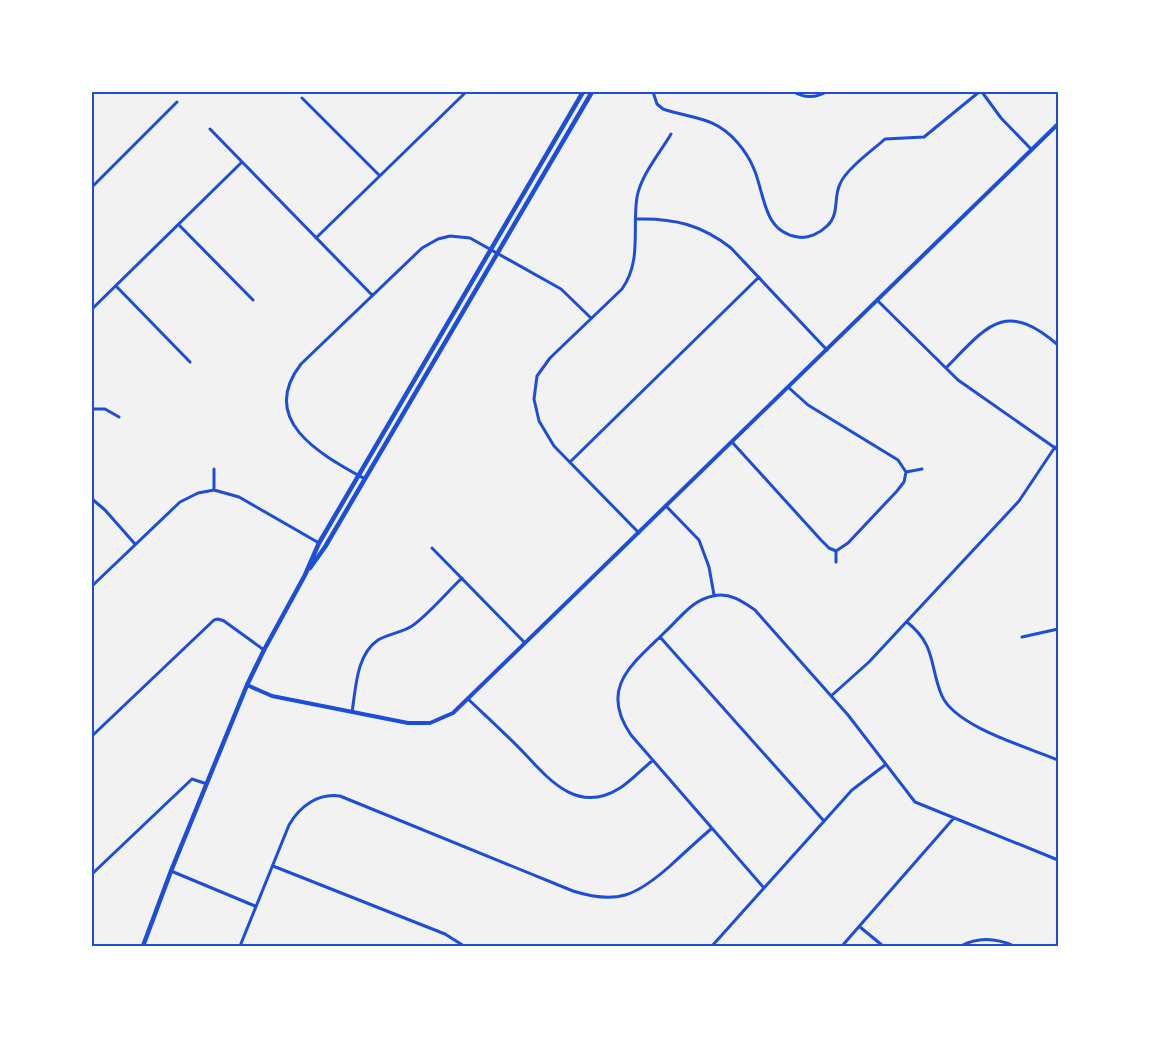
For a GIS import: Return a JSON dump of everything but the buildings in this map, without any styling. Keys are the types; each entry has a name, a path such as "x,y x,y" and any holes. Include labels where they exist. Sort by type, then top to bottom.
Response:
{"main road":[{"path":"143,946 171,871 247,686 305,575 319,543 583,92"},
{"path":"305,575 325,547 592,92"},
{"path":"550,147 557,151"},
{"path":"418,373 425,377"}],"street":[{"path":"316,238 466,92"},
{"path":"653,92 657,104 663,109 708,120 736,141 754,168 766,210 772,221 787,235 801,238 819,233 827,227 837,210 841,181 885,139 924,137 980,92 1001,118 1033,150"},
{"path":"794,92 801,96 816,97 826,92"},
{"path":"302,98 380,175"},
{"path":"92,187 177,102"},
{"path":"247,686 272,696 408,723 430,723 448,716 1059,124"},
{"path":"210,129 372,295"},
{"path":"639,532 554,446 539,421 534,399 535,384 537,376 550,358 630,279 639,189 671,134"},
{"path":"92,309 242,162"},
{"path":"637,219 684,222 706,231 731,248 827,350"},
{"path":"179,225 253,300"},
{"path":"365,479 321,453 302,434 289,416 285,398 289,382 301,364 416,253 438,239 461,236 470,238 561,289 591,318"},
{"path":"570,462 759,277"},
{"path":"116,286 190,362"},
{"path":"831,696 857,674 1019,501 1057,448 970,390 878,301"},
{"path":"946,368 984,331 1006,320 1029,325 1059,345"},
{"path":"788,387 808,405 898,460 906,472 904,482 897,491 849,543 836,551"},
{"path":"92,409 105,409 119,417"},
{"path":"732,442 821,540 836,551"},
{"path":"214,469 214,490"},
{"path":"906,472 922,469"},
{"path":"92,586 180,502 198,493 214,490 239,497 325,547"},
{"path":"92,499 135,544"},
{"path":"666,506 699,540 709,567 714,595"},
{"path":"432,548 525,643"},
{"path":"836,551 836,562"},
{"path":"352,712 360,665 371,646 381,638 398,633 414,624 462,578"},
{"path":"764,888 652,761 622,723 618,705 620,686 628,668 696,602 714,595 735,597 754,610 862,732 915,802 1059,860"},
{"path":"92,736 214,620 224,621 264,650"},
{"path":"907,622 919,632 927,644 943,696 959,717 1059,760"},
{"path":"1022,637 1059,629"},
{"path":"660,637 824,821"},
{"path":"468,699 549,780 567,792 591,797 605,794 620,788 652,761"},
{"path":"712,946 852,790 885,765"},
{"path":"92,874 192,779 207,784"},
{"path":"240,946 289,825 299,810 315,800 332,795 340,796 573,891 600,897 614,898 640,891 711,829"},
{"path":"843,946 953,819"},
{"path":"273,866 445,934 464,946"},
{"path":"171,871 255,906"},
{"path":"860,927 883,946"},
{"path":"961,946 986,939 1014,946"}]}
